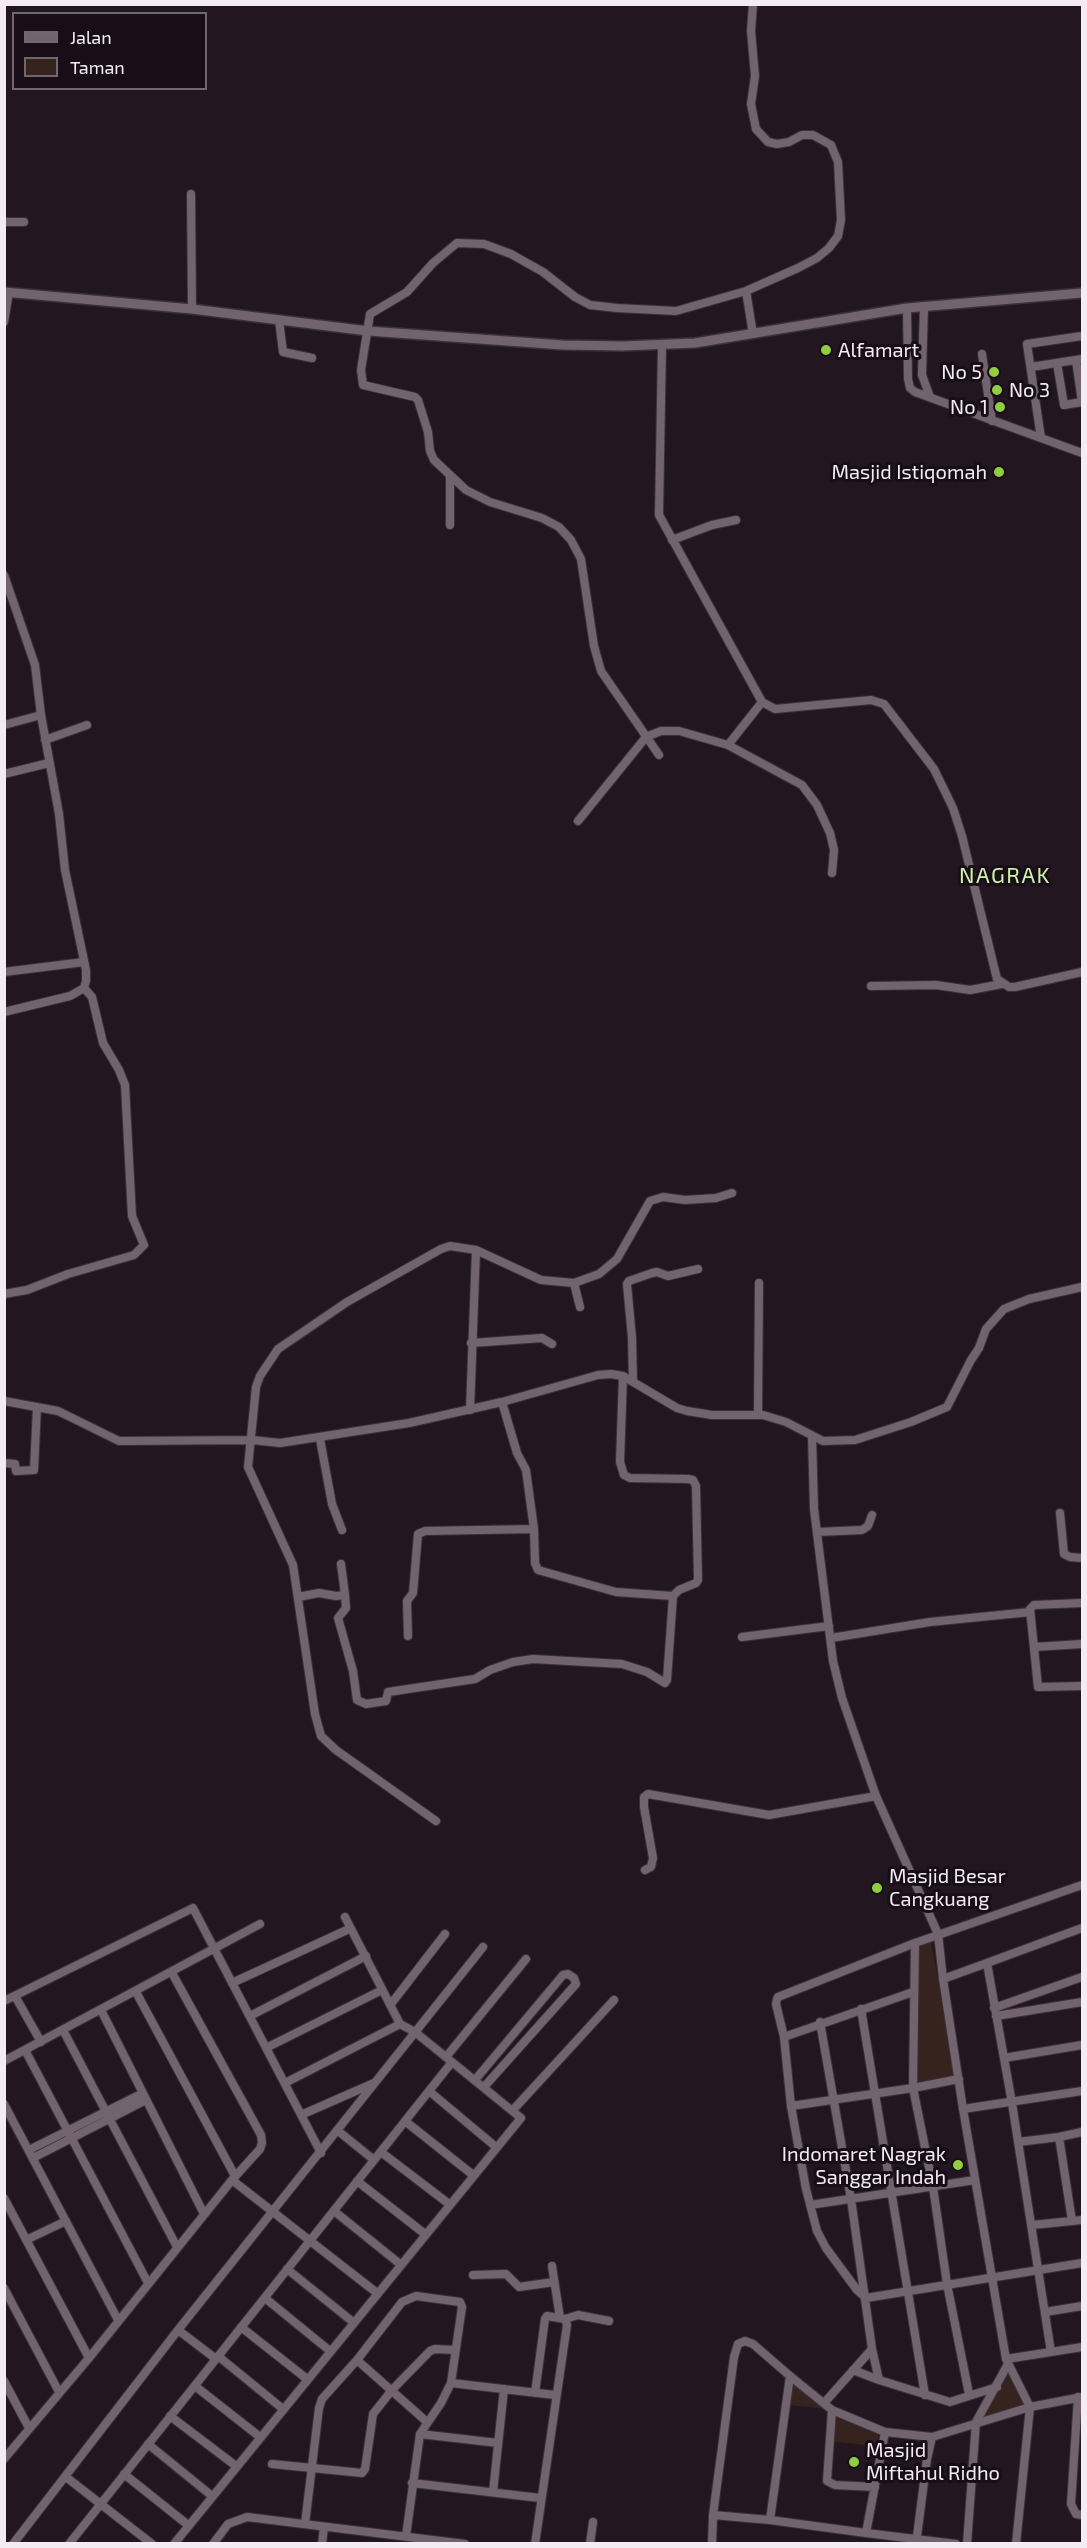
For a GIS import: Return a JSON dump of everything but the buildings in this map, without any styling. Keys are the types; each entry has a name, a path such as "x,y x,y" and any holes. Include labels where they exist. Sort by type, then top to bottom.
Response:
{"street":[{"path":"659,755 602,671 594,646 581,559 571,540 559,527 542,518 490,502 466,490 440,467 430,451 428,432 418,400 415,397 363,385 362,370 370,314 406,292 450,247 465,242 484,244 511,254 543,272 575,297 590,305 676,311 746,291 817,258 838,236 841,220 838,162 831,145 813,135 802,135 789,142 777,144 768,142 756,129 751,104 755,76 751,31 753,4"},
{"path":"191,194 192,309"},
{"path":"4,222 24,222"},
{"path":"746,291 753,334"},
{"path":"4,322 7,292 192,309 368,331 563,345 662,345 694,343 907,308 1083,293"},
{"path":"924,306 922,375 930,397"},
{"path":"907,308 909,384 915,392 1083,453"},
{"path":"279,320 283,352 312,358"},
{"path":"1041,438 1027,344 1083,336"},
{"path":"662,345 662,422 658,515 762,702 775,709 879,701 892,711 934,769 953,808 962,836 994,971 1002,984"},
{"path":"982,354 992,421"},
{"path":"1031,368 1057,363 1079,360 1082,402 1064,405 1057,363"},
{"path":"450,475 450,525"},
{"path":"672,540 718,523 736,520"},
{"path":"4,575 35,665 45,740 59,814 65,870 86,981 84,988 70,996 4,1012"},
{"path":"728,746 762,702"},
{"path":"4,725 41,715"},
{"path":"45,740 87,725"},
{"path":"578,820 646,737 661,731 679,731 728,746 802,785 818,806 830,833 834,850 832,873"},
{"path":"4,774 49,763"},
{"path":"4,972 84,962"},
{"path":"871,986 936,985 970,990 1002,984 1015,987 1083,972"},
{"path":"4,1294 27,1290 68,1274 134,1255 144,1245 132,1216 124,1085 120,1070 103,1043 92,997 84,988"},
{"path":"436,1821 336,1750 321,1736 315,1714 289,1552 248,1467 256,1387 270,1358 278,1349 347,1302 441,1249 450,1246 476,1250 541,1280 574,1283 599,1274 617,1259 651,1201 663,1197 685,1200 716,1198 732,1193"},
{"path":"470,1410 476,1250"},
{"path":"633,1382 627,1284 629,1281 652,1273 657,1272 668,1276 698,1269"},
{"path":"758,1415 759,1282"},
{"path":"574,1283 580,1307"},
{"path":"4,1401 58,1411 119,1441 252,1440 280,1443 320,1438 470,1410 598,1375 623,1376 687,1411 712,1415 758,1415 786,1422 812,1436 835,1442 855,1440 911,1422 947,1407 979,1348 986,1329 998,1314 1013,1304 1083,1287"},
{"path":"471,1343 542,1338 552,1344"},
{"path":"341,1564 347,1605 338,1618 353,1671 357,1700 366,1704 386,1701 388,1692 476,1679 490,1670 513,1662 533,1659 622,1664 647,1672 665,1683 673,1596 679,1590 698,1580 696,1486 693,1480 688,1479 630,1479 624,1475 620,1462 623,1376"},
{"path":"501,1402 517,1453 526,1470 534,1529 535,1563 538,1570 616,1592 673,1596"},
{"path":"4,1463 15,1464 16,1471 34,1470 37,1407"},
{"path":"812,1436 817,1532 829,1626 842,1698 876,1796 938,1934 963,2109 1007,2362 1030,2407 1016,2544"},
{"path":"320,1438 332,1504 342,1530"},
{"path":"1060,1514 1064,1554 1083,1558"},
{"path":"817,1532 862,1530 868,1526 872,1515"},
{"path":"408,1636 407,1601 413,1593 418,1534 425,1531 534,1529"},
{"path":"298,1597 319,1593 345,1595"},
{"path":"1083,1603 1034,1605 1031,1606 1030,1612 1038,1687 1083,1686"},
{"path":"831,1638 930,1622 1030,1612"},
{"path":"742,1637 829,1626"},
{"path":"1034,1647 1083,1644"},
{"path":"645,1870 651,1867 652,1858 644,1807 644,1797 648,1794 769,1815 876,1796"},
{"path":"866,2298 857,2290 826,2248 817,2231 791,2106 784,2037 776,2004 778,1996 938,1934 1083,1885"},
{"path":"4,2001 192,1908 321,2153"},
{"path":"174,2544 495,2146 521,2118 415,2032 400,2024 366,1956 349,1929 345,1917"},
{"path":"4,2061 260,1924"},
{"path":"943,1979 1083,1928"},
{"path":"232,1983 349,1929"},
{"path":"391,2004 445,1934"},
{"path":"915,1943 913,2088 933,2187 947,2284 969,2394"},
{"path":"13,2544 178,2330 483,1947"},
{"path":"250,2016 366,1956"},
{"path":"69,2544 429,2091 449,2059 526,1959"},
{"path":"987,1963 1012,2103 1051,2352"},
{"path":"4,2459 89,2358 233,2178 260,2149 262,2140 172,1973"},
{"path":"475,2080 563,1975 568,1974 574,1978 576,1984 483,2087"},
{"path":"994,2008 1083,1977"},
{"path":"267,2048 382,1990"},
{"path":"136,1992 233,2178 272,2212 376,2293"},
{"path":"784,2037 820,2022 913,1992"},
{"path":"15,1996 41,2042"},
{"path":"513,2110 614,2000"},
{"path":"996,2016 1083,2002"},
{"path":"861,2009 925,2395"},
{"path":"101,2010 204,2214"},
{"path":"820,2022 851,2199 872,2349 879,2380"},
{"path":"285,2083 400,2024"},
{"path":"63,2030 177,2247"},
{"path":"1004,2058 1083,2045"},
{"path":"25,2050 148,2283"},
{"path":"791,2106 959,2079"},
{"path":"302,2115 375,2082"},
{"path":"429,2091 495,2146"},
{"path":"963,2109 1083,2091"},
{"path":"31,2154 144,2097"},
{"path":"4,2104 118,2320"},
{"path":"405,2121 472,2175"},
{"path":"337,2130 374,2160"},
{"path":"1018,2142 1083,2132"},
{"path":"1059,2136 1072,2222"},
{"path":"381,2151 449,2204"},
{"path":"810,2205 975,2180"},
{"path":"357,2181 425,2234"},
{"path":"4,2198 89,2358"},
{"path":"334,2211 400,2264"},
{"path":"1032,2225 1083,2220"},
{"path":"26,2240 66,2221"},
{"path":"866,2298 1083,2263"},
{"path":"535,2544 567,2325 562,2318 552,2266"},
{"path":"287,2269 353,2322"},
{"path":"472,2275 506,2274 519,2287 554,2282"},
{"path":"4,2288 59,2392"},
{"path":"305,2524 322,2399 357,2360 402,2302 416,2296 460,2302 462,2305 451,2383 441,2403 420,2434 406,2536"},
{"path":"265,2298 330,2351"},
{"path":"1045,2312 1083,2306"},
{"path":"535,2393 543,2322 547,2316 562,2318 578,2315 609,2321"},
{"path":"241,2327 307,2379"},
{"path":"178,2330 283,2409"},
{"path":"712,2544 713,2515 734,2357 738,2344 745,2341 753,2344 832,2410 885,2432 932,2437 1030,2407 1080,2397 1071,2504 1076,2514 1083,2515"},
{"path":"1007,2362 1083,2347"},
{"path":"825,2402 872,2349"},
{"path":"272,2464 362,2473 365,2469 373,2414 392,2390 430,2351 455,2350"},
{"path":"357,2360 427,2422"},
{"path":"967,2544 976,2422 997,2387 1007,2362"},
{"path":"853,2370 950,2402 969,2394 997,2387"},
{"path":"770,2520 790,2376"},
{"path":"4,2381 29,2428"},
{"path":"451,2383 555,2395"},
{"path":"195,2386 260,2437"},
{"path":"493,2492 504,2389"},
{"path":"832,2410 827,2481 835,2485 875,2487"},
{"path":"171,2416 236,2466"},
{"path":"866,2533 885,2432"},
{"path":"420,2434 498,2443"},
{"path":"917,2541 927,2459 932,2437"},
{"path":"148,2444 212,2496"},
{"path":"124,2474 188,2525"},
{"path":"66,2477 152,2544"},
{"path":"412,2483 540,2498"},
{"path":"713,2515 956,2544"},
{"path":"213,2544 228,2524 247,2517 465,2544"},
{"path":"590,2544 593,2522"},
{"path":"322,2544 324,2527"}],"green space":[{"path":"930,1936 956,2080 915,2085 915,1943"},
{"path":"1009,2367 1027,2405 982,2421"},
{"path":"791,2378 829,2409 787,2405"},
{"path":"834,2415 879,2432 877,2446 835,2442"}],"place":[{"name":"Alfamart","path":"826,350"},
{"name":"No 5","path":"994,372"},
{"name":"No 3","path":"997,390"},
{"name":"No 1","path":"1000,407"},
{"name":"Masjid Istiqomah","path":"999,472"},
{"name":"Masjid Besar Cangkuang","path":"877,1888"},
{"name":"Indomaret Nagrak Sanggar Indah","path":"958,2165"},
{"name":"Masjid Miftahul Ridho","path":"854,2462"}],"district":[{"name":"NAGRAK","path":"1005,876"}]}
